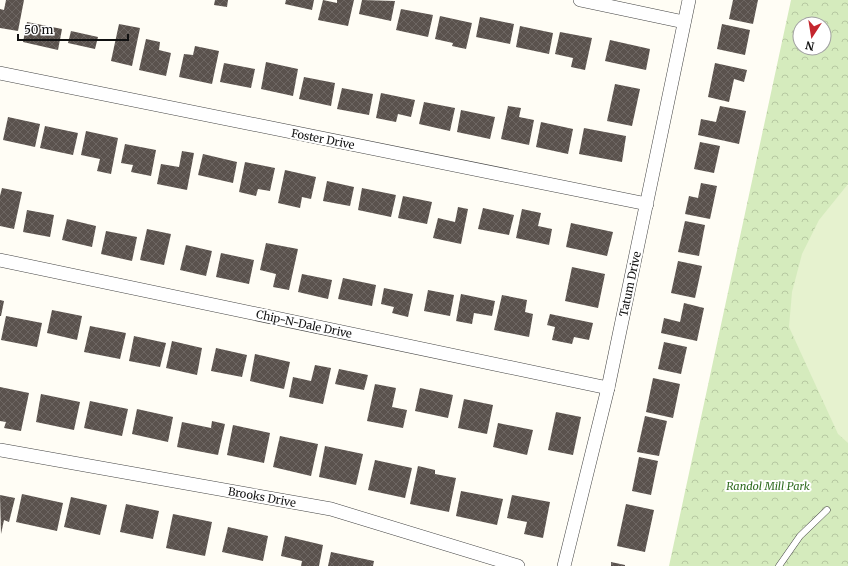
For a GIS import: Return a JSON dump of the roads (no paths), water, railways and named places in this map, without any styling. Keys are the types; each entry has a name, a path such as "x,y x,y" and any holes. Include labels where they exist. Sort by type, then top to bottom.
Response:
{"street":[{"path":"580,0 684,22"},
{"name":"Tatum Drive","path":"564,566 608,388 689,0"},
{"name":"Foster Drive","path":"0,73 647,204"},
{"name":"Chip-N-Dale Drive","path":"0,260 608,388"},
{"name":"Brooks Drive","path":"0,450 331,509 518,566"}],"lane":[{"path":"779,566 800,536 827,510"}],"park label":[{"name":"Randol Mill Park","path":"768,486"}]}
